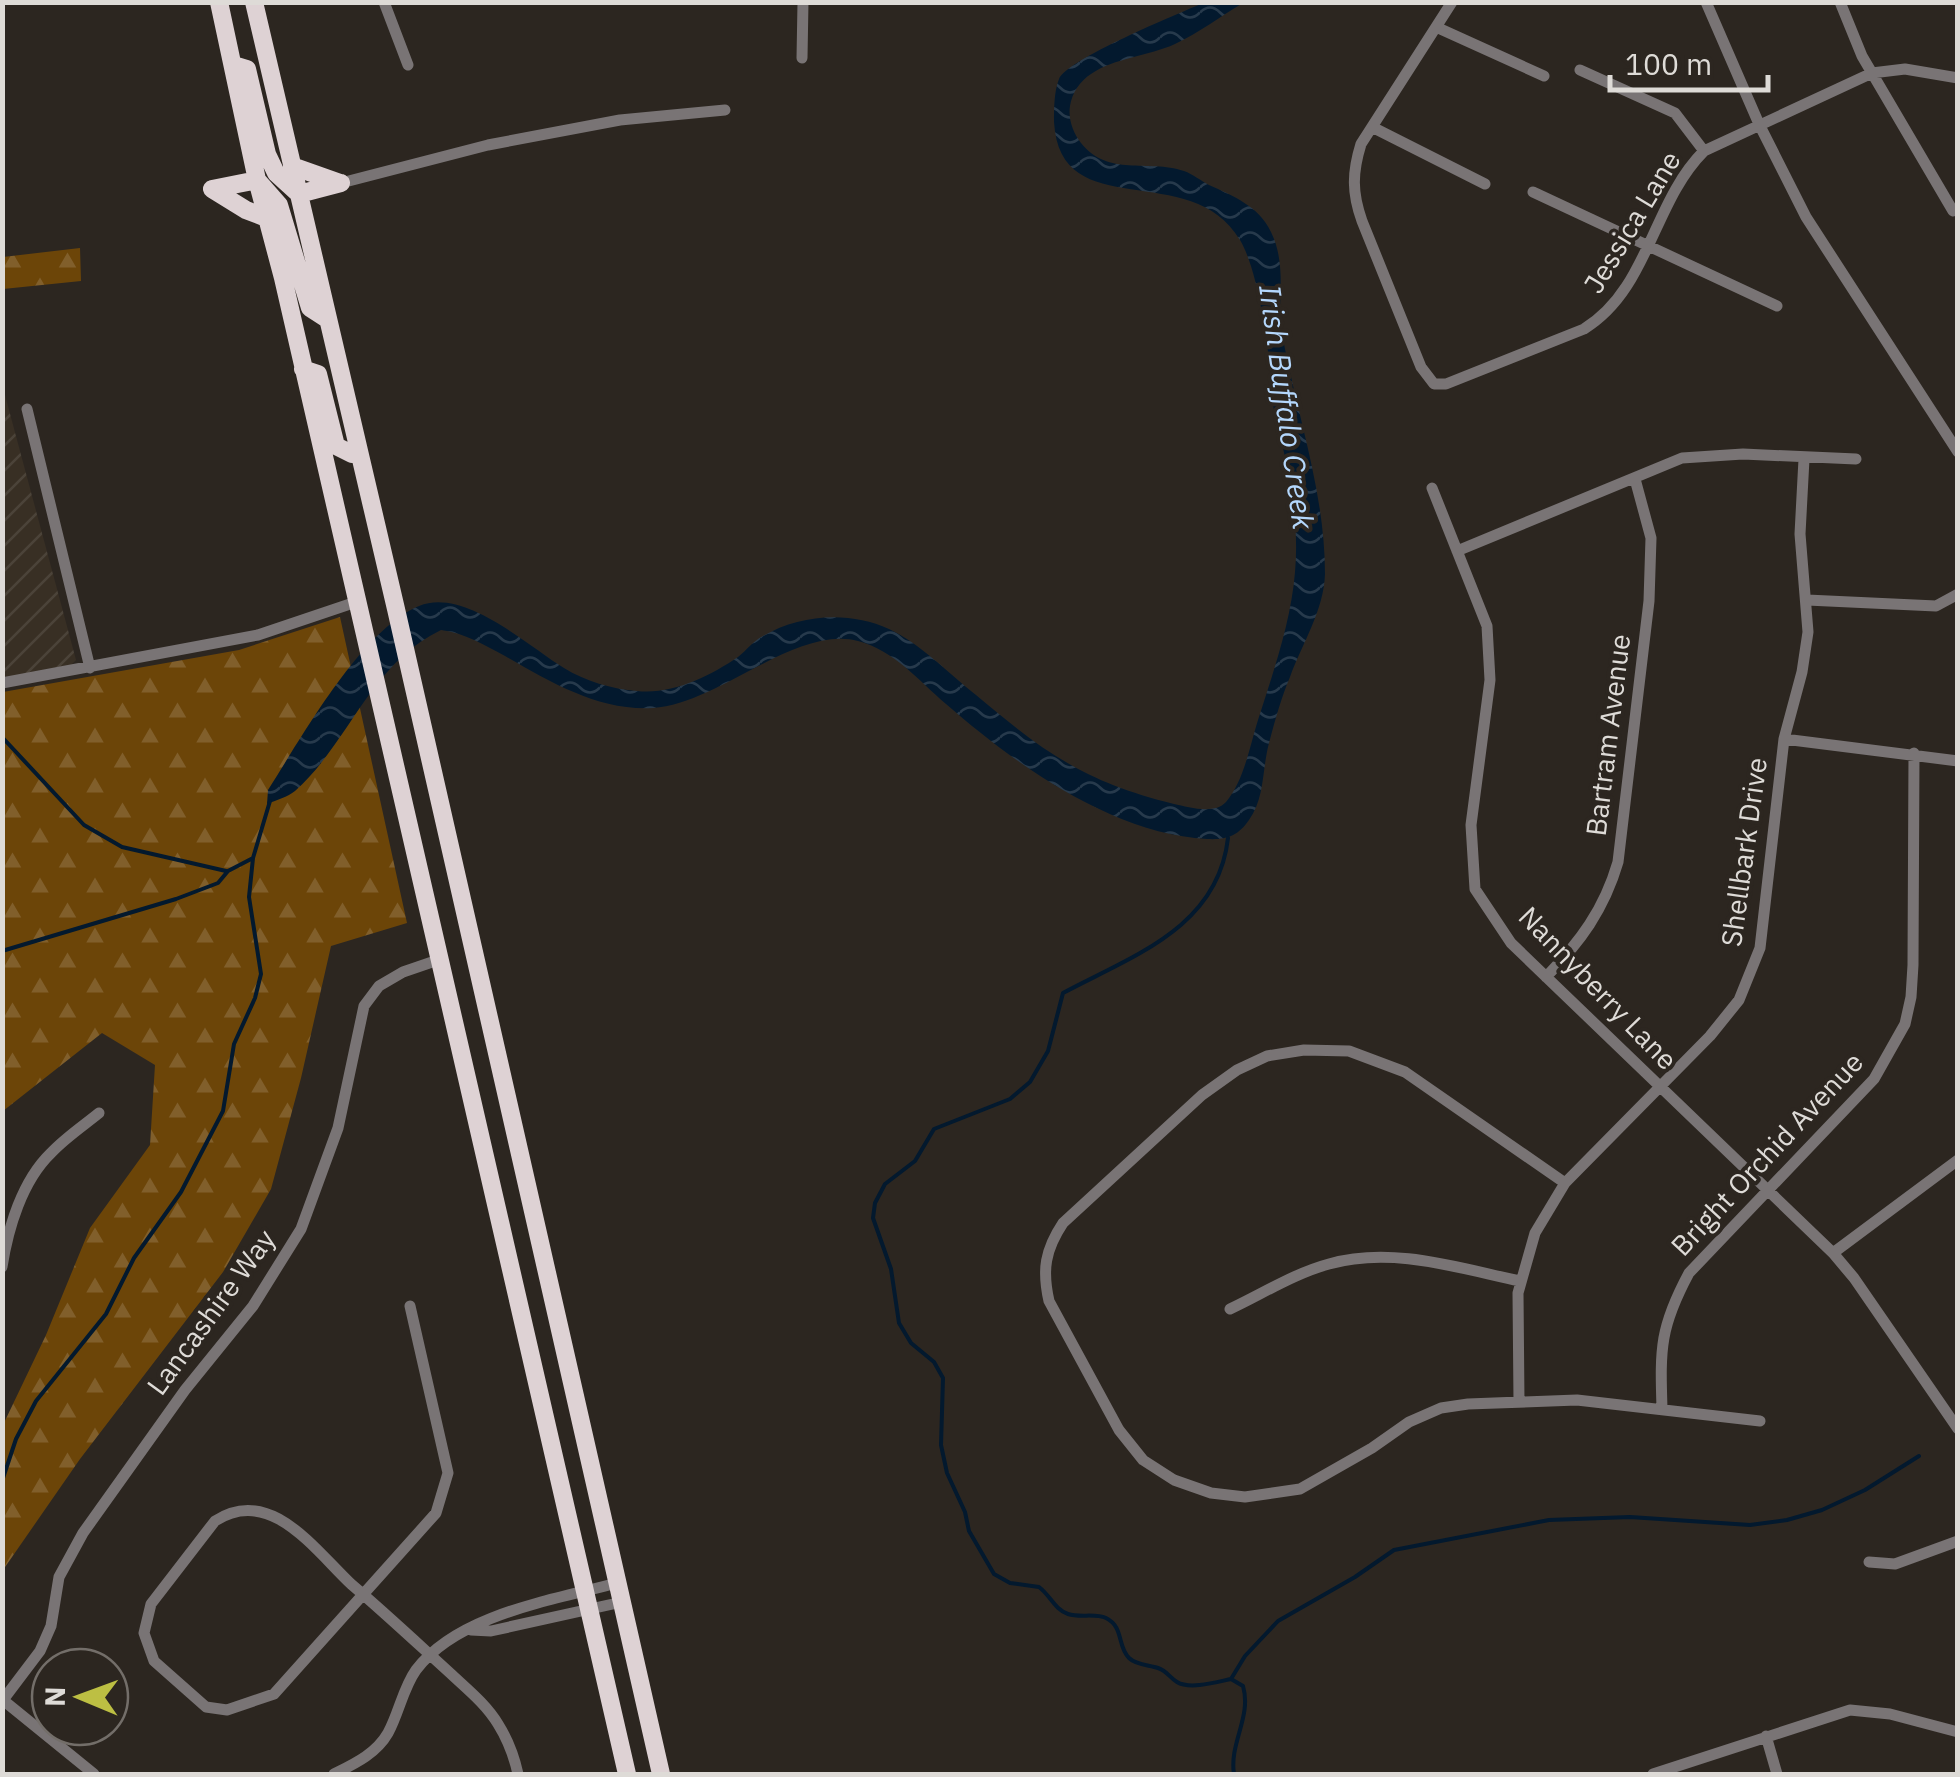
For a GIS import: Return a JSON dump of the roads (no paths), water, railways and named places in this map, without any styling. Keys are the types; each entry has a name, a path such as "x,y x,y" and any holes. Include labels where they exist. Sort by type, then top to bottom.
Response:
{"highway":[{"path":"219,2 627,1774"},
{"path":"254,2 396,608 660,1774"},
{"path":"234,65 246,69 267,154 276,173 298,194"},
{"path":"292,166 341,183"},
{"path":"257,180 212,189 269,219"},
{"path":"257,180 279,204 310,308 328,319"},
{"path":"298,194 341,183"},
{"path":"303,368 318,374 336,446 352,454 358,452"}],"street":[{"path":"384,2 408,64"},
{"path":"802,58 803,2"},
{"path":"1452,2 1372,128 1485,184"},
{"path":"1706,2 1759,124 1806,217 1958,452"},
{"path":"1840,2 1872,73 1952,211"},
{"path":"1436,27 1544,76"},
{"path":"1872,73 1905,69 1958,78"},
{"path":"1580,70 1675,113 1704,151"},
{"name":"Jessica Lane","path":"1372,128 1354,167 1355,200 1421,368 1434,384 1446,384 1603,317 1614,308 1684,171 1704,151 1872,73"},
{"path":"341,183 488,145 620,120 725,110"},
{"path":"1533,192 1777,306"},
{"path":"28,410 90,668"},
{"path":"1457,551 1682,458 1743,454 1856,459"},
{"name":"Shellbark Drive","path":"1519,1402 1520,1281 1535,1233 1565,1183 1660,1088 1739,1000 1760,948 1784,739 1808,632 1800,534 1804,458"},
{"name":"Bartram Avenue","path":"1546,977 1582,940 1608,896 1618,862 1649,601 1652,538 1635,478"},
{"name":"Nannyberry Lane","path":"1432,488 1487,626 1490,680 1471,825 1475,888 1511,943 1833,1253 1958,1429"},
{"path":"1807,600 1936,606 1958,594"},
{"path":"2,683 258,635 356,602"},
{"path":"1784,739 1958,760"},
{"name":"Bright Orchid Avenue","path":"1662,1408 1660,1352 1668,1312 1689,1273 1874,1080 1905,1024 1913,965 1914,753"},
{"name":"Lancashire Way","path":"2,1700 40,1652 51,1626 60,1577 83,1533 185,1390 253,1306 301,1228 338,1128 364,1006 378,986 402,972 438,960"},
{"path":"1565,1183 1405,1072 1349,1051 1304,1050 1268,1056 1238,1070 1202,1095 1063,1223 1050,1242 1045,1259 1048,1301 1119,1430 1142,1460 1174,1480 1211,1493 1245,1497 1300,1489 1409,1422 1441,1408 1468,1404 1577,1400 1760,1421"},
{"path":"2,1267 6,1243 24,1193 48,1154 99,1112"},
{"path":"1833,1253 1956,1163"},
{"path":"1230,1309 1325,1264 1353,1258 1422,1260 1520,1281"},
{"path":"410,1306 448,1473 436,1513 362,1593 274,1694 227,1710 206,1707 154,1661 144,1633 150,1604 215,1521 248,1509 278,1515 362,1593 431,1655 485,1706 512,1750 518,1774"},
{"path":"1869,1562 1895,1564 1958,1542"},
{"path":"587,1601 618,1583"},
{"path":"334,1774 366,1758 387,1735 416,1671 431,1655 496,1614 587,1601 622,1602"},
{"path":"2,1700 94,1774"},
{"path":"1653,1774 1850,1710 1890,1714 1958,1732"},
{"path":"1766,1736 1778,1774"}],"water":[{"path":"1203,3 1243,3 1175,44 1110,64 1091,74 1075,92 1070,116 1081,143 1103,160 1191,174 1252,209 1266,223 1276,245 1283,339 1316,485 1325,574 1317,614 1276,718 1258,802 1241,830 1214,839 1171,834 1101,810 1003,750 883,652 858,641 834,639 783,654 678,703 633,708 576,693 474,640 441,630 396,663 295,791 267,804 268,790 355,661 397,619 419,606 437,602 475,611 581,677 637,691 664,690 703,677 738,657 759,638 793,623 842,618 874,623 912,643 1024,733 1090,775 1187,807 1208,809 1226,802 1242,773 1275,666 1290,610 1295,572 1294,510 1273,405 1256,284 1240,240 1218,215 1191,201 1103,184 1079,173 1062,154 1054,122 1057,84 1066,70"}],"waterway":[{"path":"2,737 84,825 122,847 226,871"},
{"name":"Irish Buffalo Creek","path":"2,951 218,883 228,871 253,858 270,801"},
{"path":"1228,838 1221,869 1208,895 1190,917 1143,951 1063,993 1048,1051 1030,1082 1010,1099 934,1129 915,1161 885,1184 875,1203 873,1218 891,1269 899,1323 911,1343 934,1362 943,1378 941,1445 947,1473 969,1531 994,1574 1010,1583 1039,1587 1068,1614 1106,1618 1116,1626 1125,1653 1132,1660 1161,1669 1182,1684 1204,1685 1231,1679 1245,1656 1278,1621 1394,1550 1549,1520 1630,1517 1750,1525 1787,1520 1822,1510 1865,1490 1919,1456"},
{"path":"2,1481 16,1439 36,1401 106,1314 134,1258 181,1192 223,1111 234,1044 255,998 261,974 249,897 253,858"},
{"path":"1231,1679 1243,1686 1245,1697 1234,1774"}]}
